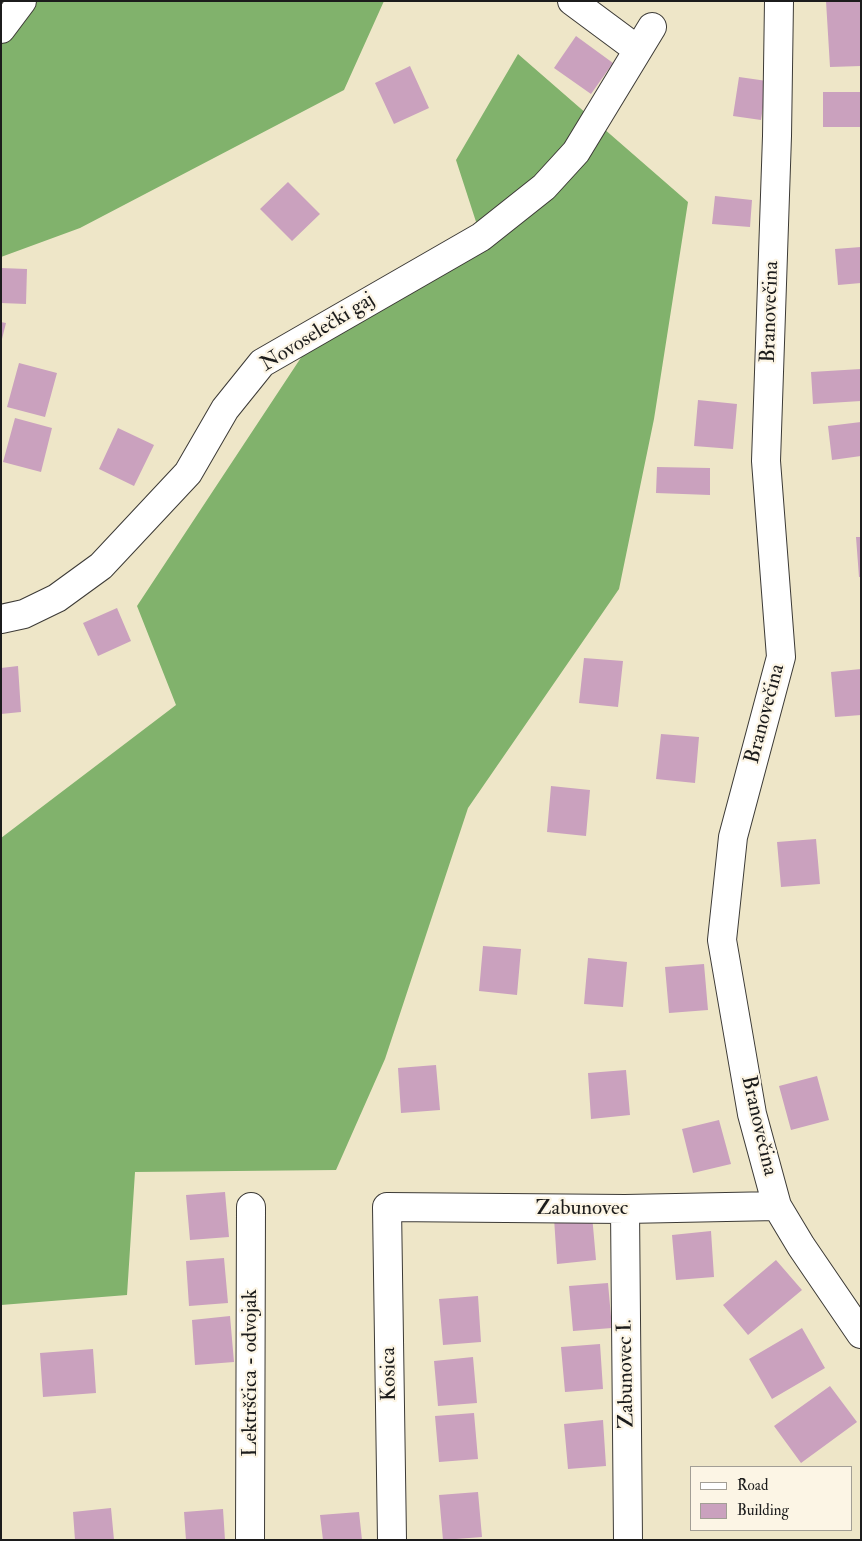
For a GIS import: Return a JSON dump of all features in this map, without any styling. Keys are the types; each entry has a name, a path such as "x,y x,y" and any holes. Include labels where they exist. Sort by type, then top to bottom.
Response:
{"street":[{"path":"1,29 22,1"},
{"name":"Novoselečki gaj","path":"1,619 24,614 58,598 101,566 188,473 225,409 262,363 481,237 544,187 576,152 645,38 572,1"},
{"name":"Branovečina","path":"779,1 777,146 766,461 781,657 733,837 722,940 752,1114 778,1206 801,1246 861,1334"},
{"name":"Zabunovec","path":"387,1207 625,1209 778,1206"},
{"name":"Lektrščica - odvojak","path":"250,1540 251,1207"},
{"name":"Kosica","path":"387,1207 392,1540"},
{"name":"Zabunovec I.","path":"625,1209 628,1540"}],"green space":[{"path":"1,1 384,1 344,90 80,228 1,257"},
{"path":"518,54 688,202 654,419 619,589 468,808 385,1059 336,1170 135,1172 127,1295 1,1305 1,838 176,705 137,606 308,347 479,231 456,160"}],"building":[{"path":"826,1 861,1 861,66 830,67"},
{"path":"576,36 613,63 591,94 554,68"},
{"path":"410,66 429,108 394,124 375,83"},
{"path":"739,77 767,81 761,120 733,116"},
{"path":"823,92 860,92 860,127 823,127"},
{"path":"288,182 320,214 292,241 260,209"},
{"path":"715,196 752,200 750,227 712,224"},
{"path":"861,247 861,283 838,285 835,249"},
{"path":"1,268 27,269 26,304 1,303"},
{"path":"1,322 6,323 2,339 1,339"},
{"path":"19,363 57,373 45,417 7,407"},
{"path":"861,369 861,401 813,404 811,372"},
{"path":"698,400 737,404 733,449 694,446"},
{"path":"15,418 52,428 41,472 3,462"},
{"path":"861,422 861,456 832,460 828,426"},
{"path":"118,428 154,445 134,486 99,469"},
{"path":"657,467 710,468 710,495 656,493"},
{"path":"856,537 861,537 861,577 859,577"},
{"path":"117,608 131,641 98,656 83,623"},
{"path":"584,658 623,661 618,707 579,703"},
{"path":"18,666 21,712 1,714 1,668"},
{"path":"861,669 861,715 835,717 831,672"},
{"path":"661,734 699,737 695,783 656,779"},
{"path":"551,786 590,790 586,836 547,832"},
{"path":"816,839 820,884 781,887 777,842"},
{"path":"483,946 521,949 517,995 479,991"},
{"path":"588,958 627,962 623,1007 584,1004"},
{"path":"704,964 708,1010 669,1013 665,967"},
{"path":"436,1065 440,1110 401,1113 398,1068"},
{"path":"626,1070 630,1115 591,1119 588,1073"},
{"path":"817,1076 829,1120 791,1130 779,1086"},
{"path":"719,1120 731,1164 693,1173 682,1129"},
{"path":"225,1192 229,1237 190,1240 186,1195"},
{"path":"592,1215 596,1260 557,1264 554,1218"},
{"path":"711,1231 714,1277 676,1280 672,1235"},
{"path":"224,1258 228,1303 189,1306 186,1261"},
{"path":"776,1260 802,1290 748,1335 723,1305"},
{"path":"608,1283 612,1328 573,1331 569,1286"},
{"path":"478,1296 481,1342 443,1345 439,1299"},
{"path":"230,1316 234,1362 195,1365 192,1320"},
{"path":"802,1328 825,1368 772,1399 749,1359"},
{"path":"600,1344 603,1389 565,1392 561,1347"},
{"path":"93,1349 96,1393 43,1397 40,1353"},
{"path":"473,1357 477,1403 438,1406 434,1361"},
{"path":"830,1386 857,1422 801,1463 774,1426"},
{"path":"474,1413 478,1459 439,1462 435,1416"},
{"path":"603,1420 606,1466 568,1469 564,1424"},
{"path":"478,1492 482,1537 443,1540 439,1495"},
{"path":"111,1508 114,1540 75,1540 73,1512"},
{"path":"223,1509 225,1540 186,1540 184,1512"},
{"path":"359,1512 362,1540 323,1540 320,1515"}]}
